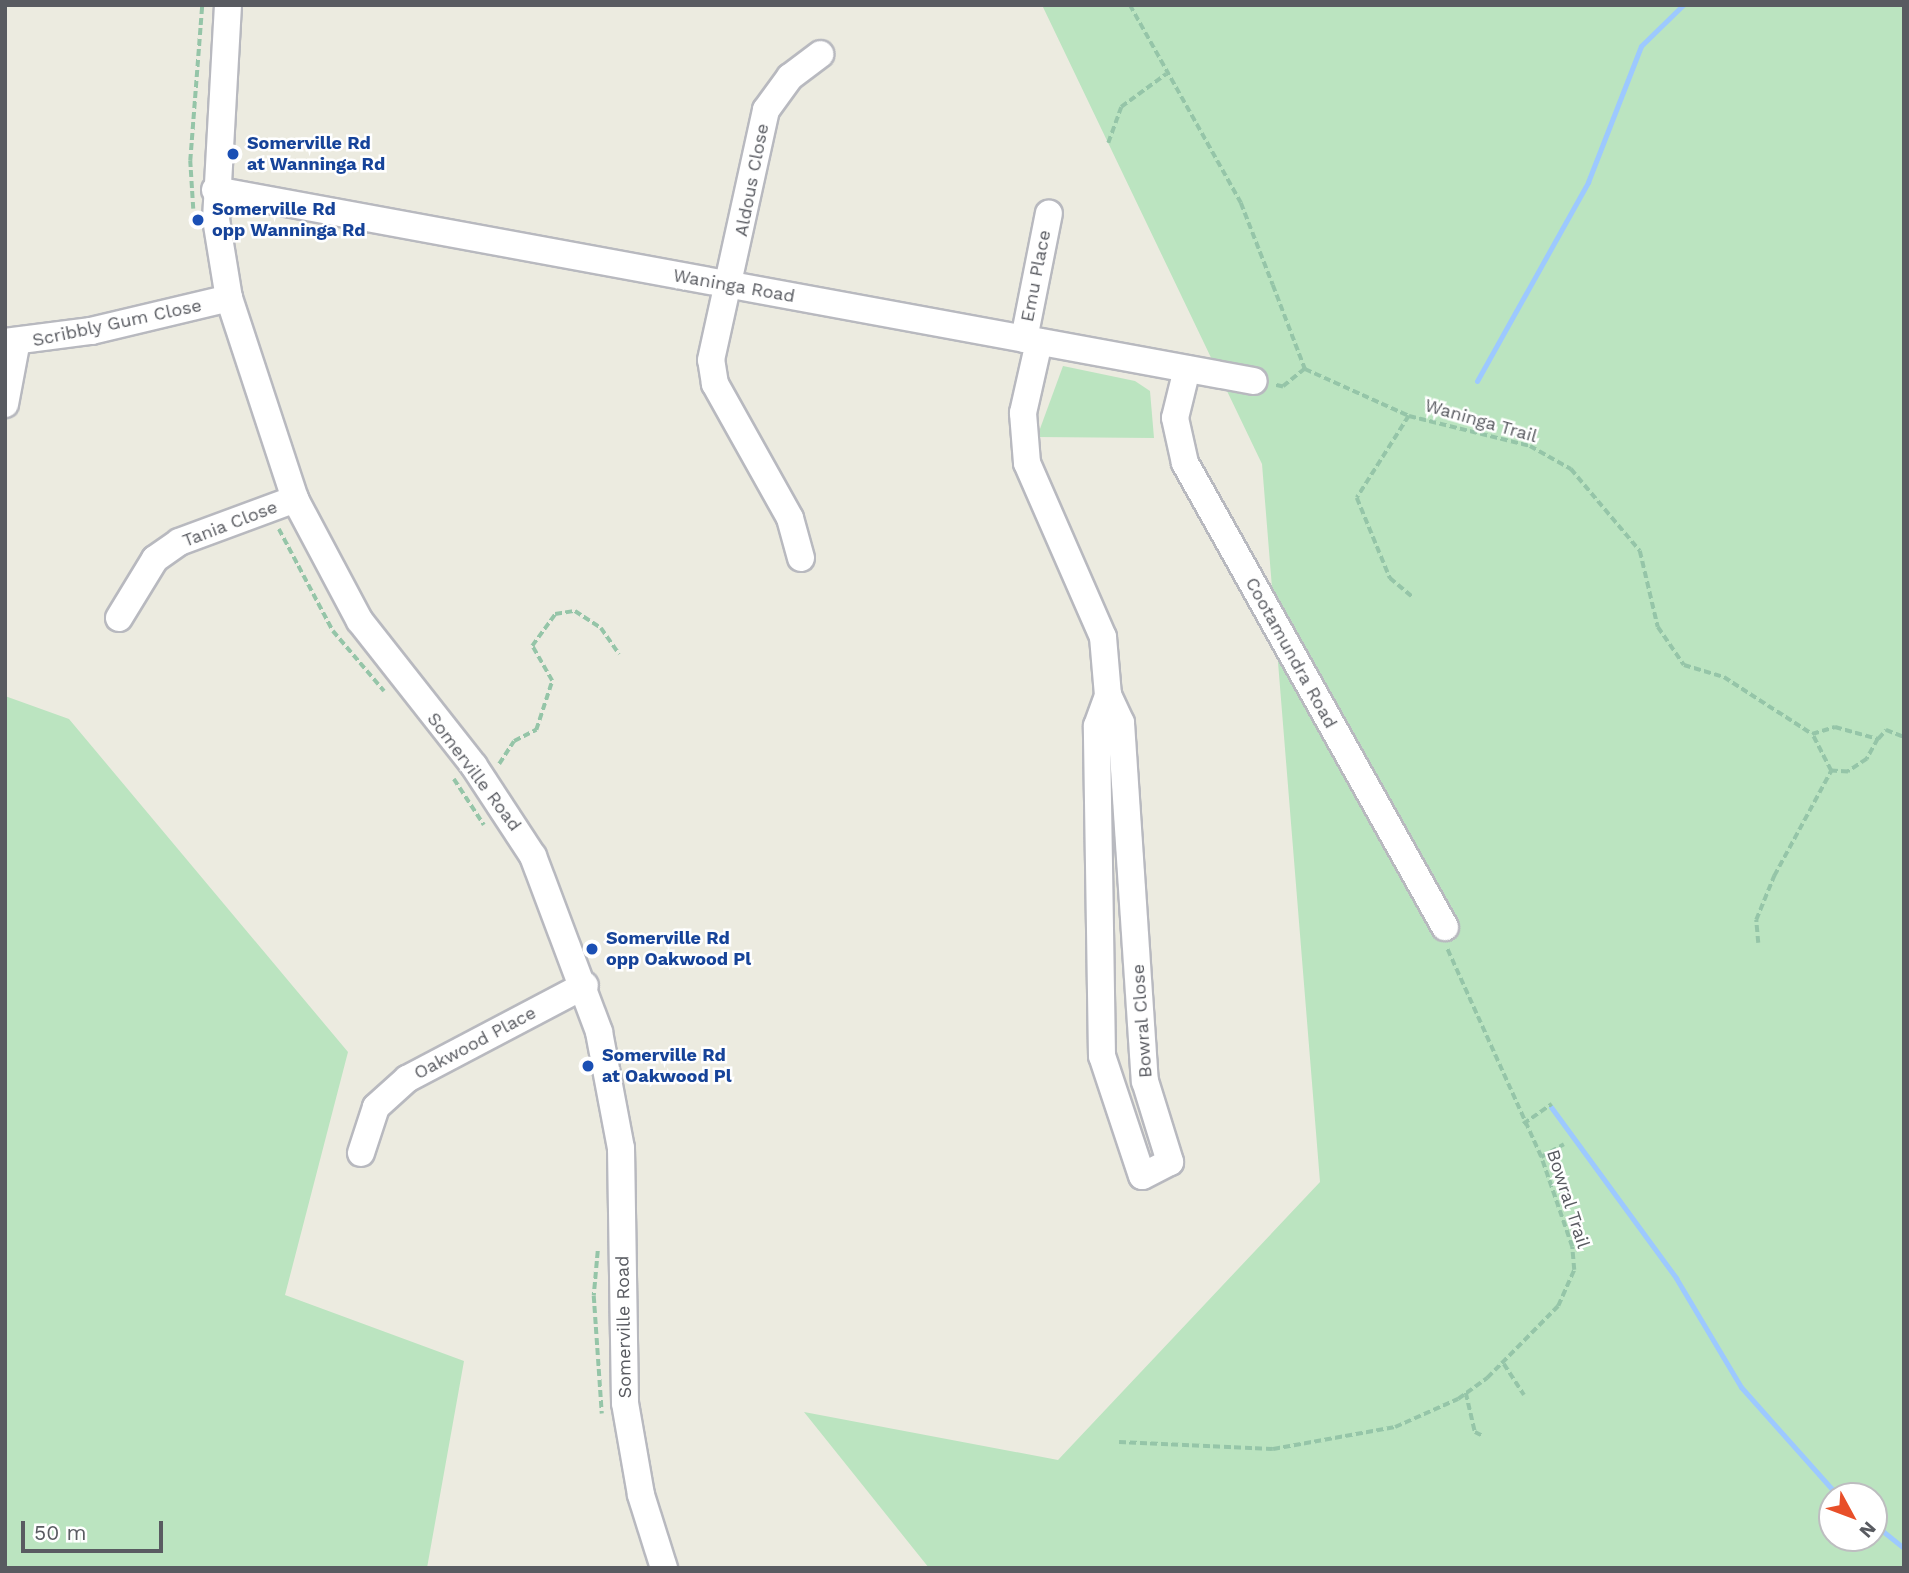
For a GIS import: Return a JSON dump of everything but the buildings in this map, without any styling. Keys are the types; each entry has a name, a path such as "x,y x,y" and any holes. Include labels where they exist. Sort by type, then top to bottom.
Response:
{"street":[{"name":"Somerville Road","path":"228,5 215,190 229,298 295,499 360,621 482,777 533,856 585,985 610,1076 621,1148 625,1404 641,1494 664,1568"},
{"name":"Aldous Close","path":"801,558 790,517 715,384 714,334 731,285 766,110 790,77 820,54"},
{"name":"Waninga Road","path":"215,190 1254,381"},
{"name":"Emu Place","path":"1031,341 1049,213"},
{"name":"Scribbly Gum Close","path":"10,344 229,298"},
{"name":"Bowral Close","path":"1031,341 1023,413 1027,463 1103,637 1108,695 1121,723 1145,1082 1170,1162 1142,1176 1102,1056 1097,726 1108,695"},
{"path":"5,404 10,344"},
{"name":"Cootamundra Road","path":"1187,369 1175,418 1185,463 1445,927"},
{"name":"Tania Close","path":"119,618 155,559 179,542 295,499"},
{"name":"Oakwood Place","path":"361,1153 376,1107 407,1079 585,985"}],"path":[{"path":"1130,5 1166,74 1241,204 1305,369 1283,387 1254,381"},
{"path":"1108,143 1121,107 1166,74"},
{"name":"Waninga Trail","path":"1305,369 1409,416 1530,446 1571,469 1640,551 1658,627 1684,665 1724,677 1812,734"},
{"path":"1409,416 1357,498 1390,578 1414,597"},
{"path":"272,524 287,537 333,631 389,695"},
{"path":"482,777 505,760 514,741 536,730 552,681 532,646 555,614 575,611 601,628 619,654"},
{"path":"1831,771 1812,734 1818,727 1835,727 1878,739"},
{"path":"1831,771 1848,772 1867,760 1886,730 1904,737"},
{"path":"449,766 489,832"},
{"path":"1758,943 1756,920 1774,876 1831,771"},
{"name":"Bowral Trail","path":"1119,1442 1273,1449 1395,1427 1466,1393 1504,1364 1558,1306 1574,1270 1541,1157 1523,1124 1446,949 1445,927"},
{"path":"1523,1124 1552,1104"},
{"path":"1541,1157 1564,1144"},
{"path":"1504,1364 1524,1395"},
{"path":"1466,1393 1475,1432 1483,1436"}],"green space":[{"path":"1042,5 1904,5 1904,1568 929,1568 804,1412 1058,1460 1320,1182 1262,464"},
{"path":"1063,366 1135,381 1150,391 1154,438 1037,437"},
{"path":"5,696 69,719 348,1052 285,1295 464,1361 427,1568 5,1568"}],"waterway":[{"path":"1477,381 1588,182 1641,46 1683,5"},
{"path":"1551,1107 1676,1278 1741,1387 1826,1482"},
{"path":"1888,1535 1904,1548"}],"place":[{"name":"Somerville Rd at Wanninga Rd","path":"233,154"},
{"name":"Somerville Rd opp Wanninga Rd","path":"198,220"},
{"name":"Somerville Rd opp Oakwood Pl","path":"592,949"},
{"name":"Somerville Rd at Oakwood Pl","path":"588,1066"}]}
